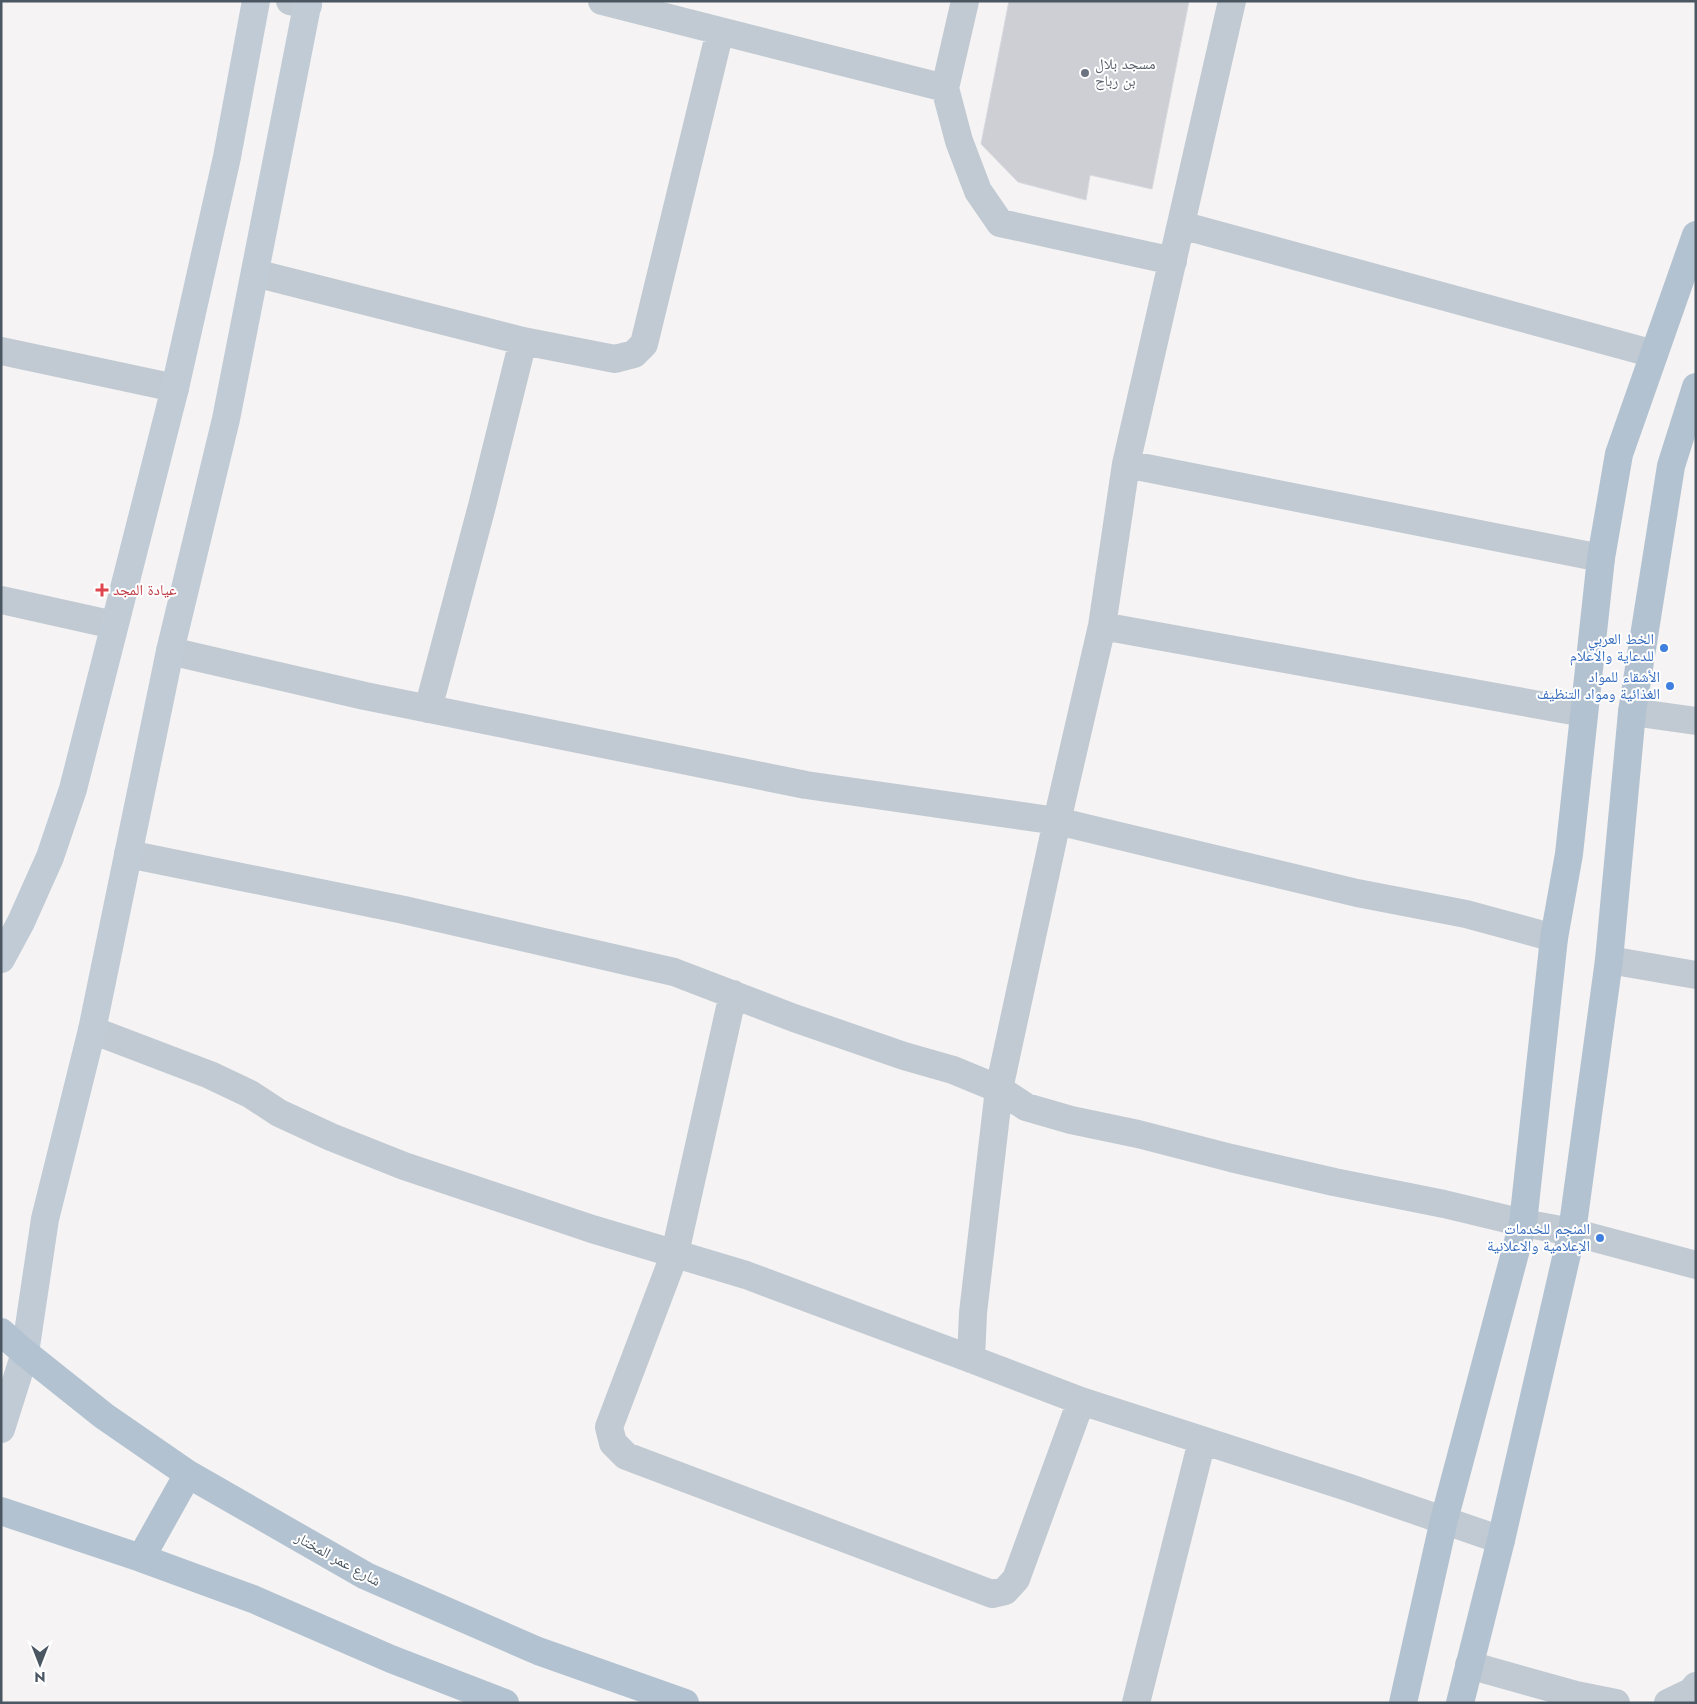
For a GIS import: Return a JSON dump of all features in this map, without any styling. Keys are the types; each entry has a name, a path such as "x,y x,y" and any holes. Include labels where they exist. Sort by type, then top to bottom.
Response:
{"main road":[{"path":"1,959 21,922 50,857 73,789 175,388 227,157 256,1"},
{"path":"1,1429 25,1352 45,1219 92,1030 170,651 226,419 255,273 302,3"},
{"path":"1403,1703 1444,1520 1523,1223 1554,938 1569,854 1601,558 1619,454 1696,235"},
{"path":"1460,1703 1501,1540 1572,1232 1609,960 1632,712 1671,466 1696,387"},
{"name":"شارع عمر المختار","path":"1,1332 104,1416 188,1474 366,1576 538,1651 685,1703"},
{"path":"141,1558 188,1474"},
{"path":"1,1511 141,1558 253,1599 391,1659 505,1703"}],"street":[{"path":"602,1 945,88"},
{"path":"966,1 945,88 959,141 978,191 1000,223 1173,261"},
{"path":"971,1359 973,1313 999,1090 1057,821 1102,626 1126,464 1232,1"},
{"path":"255,273 523,340 615,359 634,354 644,344 720,30"},
{"path":"1181,225 1654,354"},
{"path":"428,709 482,506 523,340"},
{"path":"1,351 175,388"},
{"path":"1126,464 1601,558"},
{"path":"1,600 114,625"},
{"path":"1102,626 1584,713"},
{"path":"170,651 365,696 806,784 1057,821 1357,893 1466,914 1554,938"},
{"path":"1632,712 1696,721"},
{"path":"128,854 404,910 674,972 794,1018 904,1056 953,1070 999,1090 1026,1107 1071,1120 1138,1134 1278,1169 1572,1232 1696,1265"},
{"path":"1609,960 1696,975"},
{"path":"733,994 675,1253 609,1427 613,1443 626,1456 992,1594 1005,1591 1016,1579 1081,1401"},
{"path":"92,1030 210,1075 250,1094 279,1113 331,1137 404,1166 592,1228 746,1275 1081,1401 1350,1488 1501,1540"},
{"path":"1136,1703 1202,1441"},
{"path":"1469,1665 1576,1695 1616,1703"},
{"path":"1668,1703 1691,1692 1696,1686"}],"building":[{"name":"مسجد بلال بن رباح","path":"1009,1 1189,1 1152,189 1090,175 1086,200 1018,182 981,144"}],"place":[{"name":"مسجد بلال بن رباح","path":"1085,73"},
{"name":"عيادة المجد","path":"102,590"},
{"name":"الخط العربي للدعاية والاعلام","path":"1664,648"},
{"name":"الأشقاء للمواد الغذائية ومواد التنظيف","path":"1670,686"},
{"name":"المنجم للخدمات الإعلامية والاعلانية","path":"1600,1238"}]}
